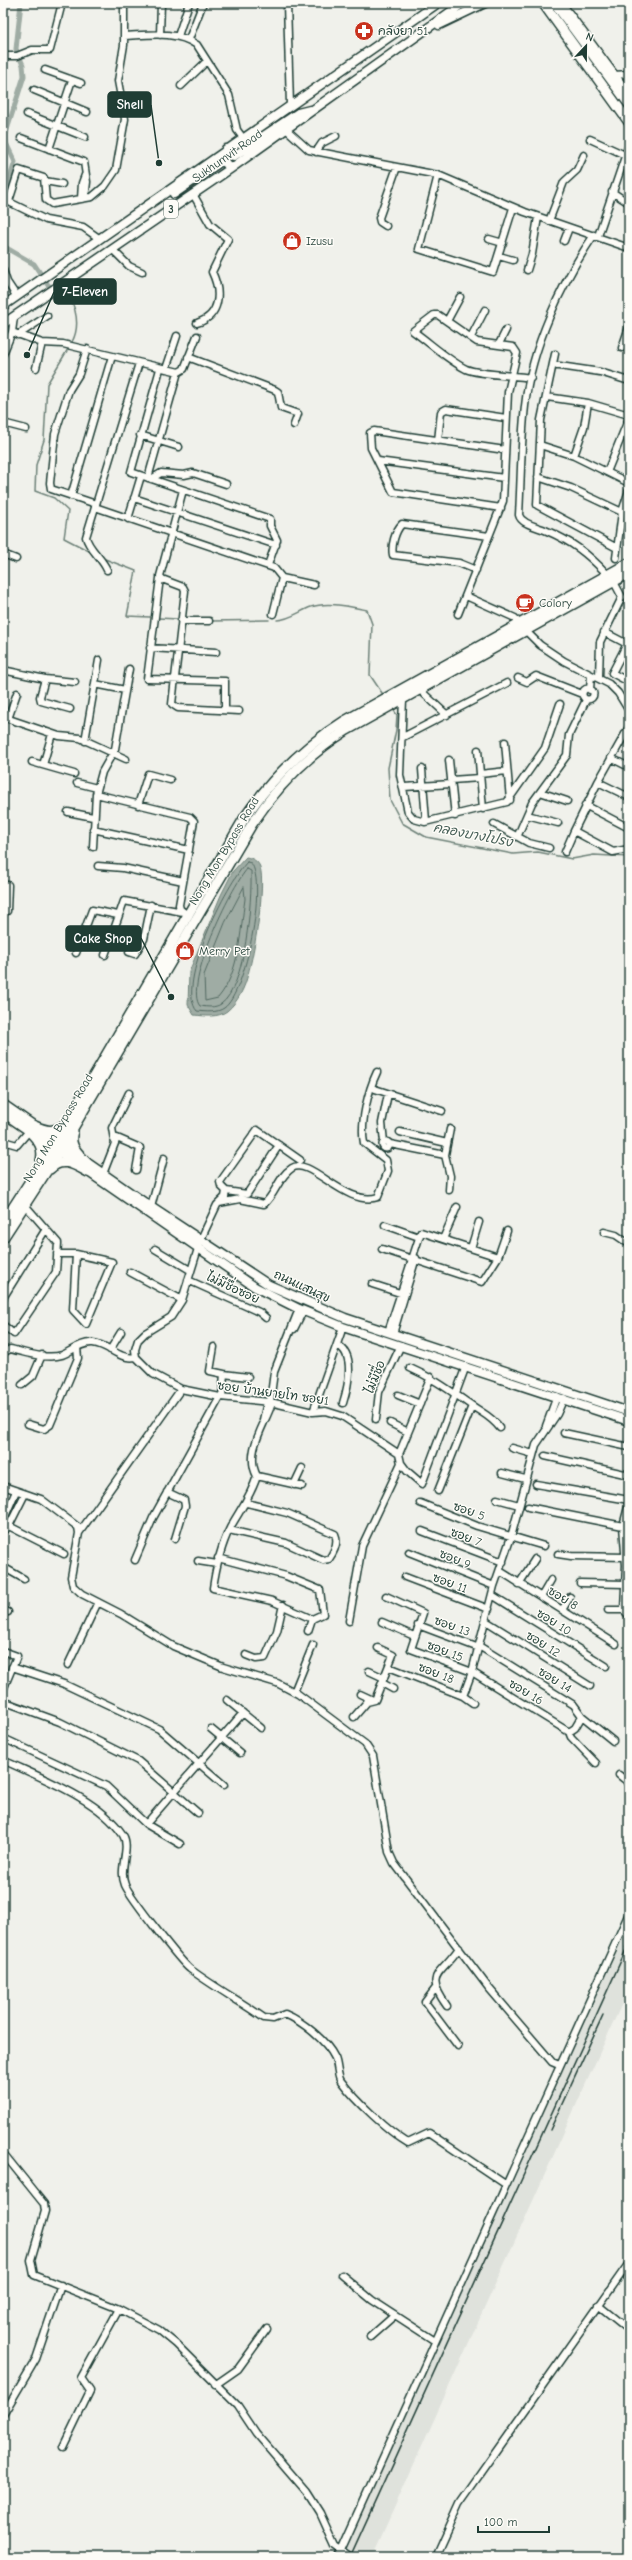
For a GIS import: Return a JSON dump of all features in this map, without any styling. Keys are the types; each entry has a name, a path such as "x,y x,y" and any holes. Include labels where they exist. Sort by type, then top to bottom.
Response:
{"highway":[{"path":"543,3 629,122"},
{"path":"560,3 629,95"},
{"name":"Nong Mon Bypass Road","path":"399,698 525,626 596,588 629,563"},
{"name":"Nong Mon Bypass Road","path":"611,578 629,573"},
{"name":"Nong Mon Bypass Road","path":"57,1146 66,1123 186,914 258,798 306,748 323,735 375,709 420,690 525,626"},
{"name":"Nong Mon Bypass Road","path":"3,1238 25,1205 39,1176 57,1146 76,1122 266,804 312,755 375,709"},
{"path":"76,1122 71,1143 74,1150 88,1167"},
{"path":"31,1129 53,1131 66,1123"},
{"path":"31,1129 42,1150 39,1176"},
{"path":"39,1176 54,1165 61,1162 88,1167"},
{"name":"Nong Mon Bypass Road","path":"3,1223 39,1176"}],"main road":[{"name":"Sukhumvit Road","path":"3,306 144,209 226,149 438,3"},
{"name":"Sukhumvit Road","path":"3,324 230,169 463,3"},
{"path":"390,55 451,19 485,3"},
{"path":"548,3 629,116"},
{"path":"554,3 629,105"},
{"path":"226,149 229,155 234,156 298,113 315,109"},
{"path":"144,209 156,207 220,162 225,162 230,169"},
{"name":"ถนนแสนสุข","path":"3,1104 31,1129"},
{"name":"ถนนแสนสุข","path":"3,1113 31,1129 88,1167 197,1247 255,1287 301,1310 343,1327 401,1345 460,1360"},
{"name":"ถนนแสนสุข","path":"88,1167 103,1174 269,1284 307,1303 392,1329 472,1365 629,1421"},
{"name":"ถนนแสนสุข","path":"472,1365 629,1412"}],"street":[{"path":"3,56 17,56 26,52 50,50 62,3"},
{"path":"100,239 83,227 46,220 6,200 19,170 43,177 45,181 48,203 52,204 83,199 98,194 116,170 125,119 118,82 124,36 124,3"},
{"path":"160,35 161,3"},
{"path":"178,36 189,3"},
{"path":"189,39 203,3"},
{"path":"287,3 290,106"},
{"path":"124,36 178,36 189,39 197,45 229,95 237,130 243,138"},
{"path":"181,86 207,61"},
{"path":"45,70 81,83"},
{"path":"613,75 629,74"},
{"path":"49,149 72,80"},
{"path":"34,90 87,112"},
{"path":"27,114 85,137"},
{"path":"286,129 302,145 316,152 397,166 438,176 538,218 629,248"},
{"path":"316,152 322,143 336,136"},
{"path":"21,138 84,162 85,175 82,183 83,199"},
{"path":"590,139 626,155"},
{"path":"599,678 600,642 622,597 611,578 586,552 574,544 520,519 525,405 539,345 568,278 596,236 629,145"},
{"path":"549,221 564,182 578,170 584,155"},
{"path":"386,226 380,222 379,218 397,166"},
{"path":"438,176 419,249 493,272 513,208"},
{"path":"45,181 62,184"},
{"path":"612,192 629,203"},
{"path":"193,194 210,224 228,239 212,272 217,291 217,305 212,315 197,323"},
{"path":"527,270 532,254 538,218"},
{"path":"564,241 569,228"},
{"path":"489,239 503,243"},
{"path":"112,250 129,266 142,272"},
{"path":"499,256 513,260"},
{"path":"3,270 6,282 17,297"},
{"path":"447,321 460,297"},
{"path":"471,338 485,310"},
{"path":"458,614 500,508 504,478 506,418 512,376 518,353 516,349 500,344 477,342 447,321 434,315 413,332 467,369 512,376 530,380"},
{"path":"3,354 15,334 47,316"},
{"path":"14,317 15,334"},
{"path":"625,344 629,327"},
{"path":"500,344 506,330"},
{"path":"15,334 42,343 63,344 87,349 178,372 183,371 197,336"},
{"path":"177,336 163,369 140,435 131,470 133,474 270,519 270,526 277,540 268,565"},
{"path":"36,368 42,343"},
{"path":"87,349 79,374 69,390 54,441 51,489 170,534 268,565 278,571 282,578 273,614"},
{"path":"555,354 541,420 538,505 540,508 574,523 617,548"},
{"path":"71,496 112,356"},
{"path":"188,357 275,390 278,392 281,408 298,414 294,425"},
{"path":"107,570 100,556 87,542 86,537 139,363"},
{"path":"553,365 600,372 629,381"},
{"path":"150,479 178,372"},
{"path":"547,397 588,403 629,414"},
{"path":"574,456 584,427 588,403"},
{"path":"438,441 441,412 446,409 506,418"},
{"path":"607,472 629,418"},
{"path":"3,423 26,429"},
{"path":"500,508 393,492 378,461 370,440 370,433 374,431 504,450"},
{"path":"140,435 179,447"},
{"path":"540,445 574,456 629,483"},
{"path":"378,461 504,478"},
{"path":"150,479 161,473 184,475 193,473 226,484"},
{"path":"128,519 141,476"},
{"path":"538,476 571,488 622,512"},
{"path":"183,490 170,534 160,578 147,679 225,681 225,710"},
{"path":"616,558 622,512 629,490"},
{"path":"134,498 276,545"},
{"path":"476,570 459,563 393,555 392,548 399,527 402,524 490,536"},
{"path":"3,554 16,559"},
{"path":"160,578 184,588 182,621 172,704 174,707 239,711"},
{"path":"282,578 314,585"},
{"path":"466,596 489,605 515,618 525,626 540,645 564,662 599,678 615,689 629,711"},
{"path":"182,621 208,621"},
{"path":"604,632 628,644 612,673 629,681"},
{"path":"150,648 216,652"},
{"path":"85,741 99,660"},
{"path":"93,847 93,817 97,791 102,772 113,754 129,669"},
{"path":"3,670 45,679 75,682"},
{"path":"518,836 527,815 540,792 567,755 569,735 584,697 585,690 590,690 591,675"},
{"path":"518,678 527,682 536,676 584,697"},
{"path":"45,679 40,697 41,701 70,709"},
{"path":"95,684 125,690"},
{"path":"403,736 507,684"},
{"path":"420,690 447,715"},
{"path":"17,693 5,718 52,734 85,741 126,759"},
{"path":"399,698 403,736 400,769 410,816 426,821 455,816 510,800 545,748 560,704"},
{"path":"565,852 585,805 629,727"},
{"path":"43,765 52,734"},
{"path":"505,742 510,800"},
{"path":"478,750 483,809"},
{"path":"611,758 629,767"},
{"path":"449,760 455,816"},
{"path":"32,762 74,774"},
{"path":"422,769 426,821"},
{"path":"404,787 451,782 508,771"},
{"path":"138,805 148,774 170,780"},
{"path":"598,782 629,797"},
{"path":"77,783 138,805 190,817 194,821 179,905 186,914"},
{"path":"540,792 567,801"},
{"path":"585,805 629,828"},
{"path":"68,812 93,817"},
{"path":"527,815 558,823"},
{"path":"494,824 529,843 549,848"},
{"path":"93,829 189,850"},
{"path":"574,831 613,852 629,849"},
{"path":"98,866 123,868 183,881"},
{"path":"3,885 8,885 8,911"},
{"path":"105,955 118,915 126,900 186,914"},
{"path":"129,952 135,954 144,939 151,905"},
{"path":"76,953 92,910 118,915"},
{"path":"221,1201 240,1199 264,1204 281,1178 293,1167 300,1165 306,1165 330,1184 349,1194 374,1198 378,1197 388,1172 386,1160 364,1143 363,1137 366,1109 377,1072"},
{"path":"376,1089 442,1111"},
{"path":"103,1174 114,1140 112,1128 129,1093"},
{"path":"379,1154 386,1145 382,1123 388,1094"},
{"path":"3,1141 17,1145 31,1129"},
{"path":"449,1190 450,1176 445,1155 450,1129"},
{"path":"226,1191 221,1186 220,1182 258,1130 300,1160"},
{"path":"400,1132 447,1143"},
{"path":"114,1140 120,1138 140,1148 136,1170"},
{"path":"3,1353 10,1349 42,1355 60,1356 77,1347 92,1343 127,1358 136,1357 135,1350 138,1340 144,1333 171,1317 182,1300 197,1247 221,1201 220,1194 226,1191 247,1194 280,1145"},
{"path":"386,1145 445,1155"},
{"path":"151,1207 164,1158"},
{"path":"3,1325 14,1334 56,1272 58,1243 25,1205"},
{"path":"443,1239 457,1207"},
{"path":"471,1248 479,1222"},
{"path":"385,1225 443,1239 498,1257"},
{"path":"3,1298 46,1229"},
{"path":"382,1249 482,1282 498,1257 507,1231"},
{"path":"604,1232 616,1235 629,1244"},
{"path":"392,1329 422,1235"},
{"path":"155,1249 190,1270"},
{"path":"57,1254 76,1254 112,1262 86,1324 73,1310 76,1254"},
{"path":"130,1272 182,1300"},
{"name":"ไม่มีชื่อซอย","path":"188,1280 218,1292 235,1303 259,1312 266,1318"},
{"path":"372,1284 403,1294"},
{"path":"301,1310 274,1372 270,1402 252,1458 253,1468 257,1476 247,1503 229,1530 217,1561 213,1588 282,1605 312,1619"},
{"path":"313,1412 343,1327"},
{"path":"110,1350 121,1332"},
{"path":"337,1345 346,1350 348,1355 349,1383 343,1403"},
{"name":"ไม่มีชื่อ","path":"376,1419 379,1392 401,1345"},
{"path":"214,1346 210,1371 248,1377"},
{"path":"28,1424 44,1429 50,1425 78,1358 77,1347"},
{"path":"22,1385 33,1376 42,1355"},
{"name":"ซอย บ้านยายโท ซอย1","path":"136,1357 154,1374 181,1390 221,1397 270,1402 313,1412 326,1411 342,1416 399,1454"},
{"path":"431,1377 399,1454 401,1463 407,1471 422,1484 457,1394 472,1365"},
{"path":"410,1368 431,1377 457,1394 472,1406 490,1416 500,1428"},
{"path":"135,1560 168,1492 221,1397 224,1374"},
{"path":"181,1390 79,1533 71,1567 73,1586 173,1646 223,1667 277,1683 294,1692 338,1721 365,1744 373,1756 389,1852 394,1863 459,1948 552,2062 559,2066"},
{"path":"398,1395 420,1404"},
{"path":"463,1696 472,1672 494,1586 511,1537 525,1479 533,1454 546,1429 557,1414 561,1397"},
{"path":"438,1491 472,1406"},
{"path":"390,1423 408,1432"},
{"path":"564,1433 629,1447"},
{"path":"512,1448 533,1454"},
{"path":"545,1456 629,1475"},
{"path":"349,1621 362,1546 401,1463"},
{"path":"294,1484 302,1468"},
{"path":"502,1473 525,1479"},
{"path":"257,1476 302,1486"},
{"path":"536,1484 629,1502 623,1526 628,1566 624,1610 629,1616"},
{"path":"3,1486 40,1499 54,1507 78,1527 79,1533"},
{"path":"16,1491 3,1522 64,1554"},
{"path":"168,1492 184,1500 185,1506 175,1540"},
{"path":"3,1531 9,1526 25,1494"},
{"path":"497,1499 519,1505"},
{"path":"229,1530 286,1544 323,1560 329,1559 338,1540 335,1534 287,1513 247,1503"},
{"name":"ซอย 5","path":"420,1503 511,1537 544,1546"},
{"path":"528,1507 623,1526"},
{"name":"ซอย 7","path":"422,1531 503,1562"},
{"name":"ซอย 9","path":"409,1552 494,1586"},
{"path":"558,1554 571,1556 626,1557"},
{"path":"519,1584 535,1559"},
{"path":"198,1561 217,1561 286,1576 320,1590 323,1614 312,1619 308,1630"},
{"path":"3,1567 24,1579"},
{"name":"ซอย 8","path":"500,1572 616,1644"},
{"name":"ซอย 11","path":"405,1577 488,1609"},
{"path":"541,1597 551,1580"},
{"path":"580,1583 626,1588"},
{"name":"ซอย 10","path":"492,1595 606,1666"},
{"name":"ซอย 13","path":"386,1596 423,1613 414,1636 411,1649"},
{"path":"562,1610 570,1598"},
{"path":"68,1665 98,1602"},
{"path":"246,1655 256,1659 264,1658 277,1631 282,1605"},
{"path":"608,1610 624,1610"},
{"name":"ซอย 12","path":"486,1621 590,1686"},
{"path":"382,1622 414,1636"},
{"name":"ซอย 13","path":"418,1625 479,1647"},
{"path":"294,1692 313,1645"},
{"name":"ซอย 14","path":"479,1647 574,1704 582,1716 612,1741"},
{"path":"354,1717 367,1702 373,1700 389,1667 393,1655 378,1648"},
{"name":"ซอย 15","path":"411,1649 472,1672"},
{"path":"3,1651 16,1656 3,1690"},
{"path":"12,1667 64,1684 159,1729 224,1785"},
{"name":"ซอย 18","path":"389,1667 463,1696 473,1703"},
{"path":"369,1671 393,1689"},
{"name":"ซอย 16","path":"472,1672 569,1732 570,1737 596,1763"},
{"path":"360,1694 373,1700"},
{"path":"227,1700 261,1728"},
{"path":"3,1701 60,1722 138,1761 198,1813"},
{"path":"146,1824 197,1762 243,1712"},
{"path":"569,1732 575,1728 582,1716"},
{"path":"211,1729 240,1754"},
{"path":"3,1738 106,1786 146,1824 180,1844"},
{"path":"3,1760 78,1796 91,1804 122,1835 126,1845 122,1868 125,1886 189,1968 264,2018 273,2019 285,2014 296,2019 325,2045 335,2057 340,2080 393,2134 408,2143 429,2133 505,2184"},
{"path":"619,1776 629,1783"},
{"path":"339,2554 505,2184 629,1913"},
{"path":"458,2046 425,2002 435,1989 436,1974 450,1962 459,1948"},
{"path":"435,1989 447,2006"},
{"path":"3,2153 44,2204 45,2211 31,2260 31,2270 34,2275 119,2309 159,2330 238,2406 256,2433 306,2491 320,2513 339,2554 351,2557"},
{"path":"435,2557 459,2504 629,2263"},
{"path":"342,2275 349,2283 435,2341"},
{"path":"3,2415 36,2359 61,2285"},
{"path":"598,2305 629,2330"},
{"path":"63,2447 90,2391 81,2378 119,2309"},
{"path":"370,2337 395,2315"},
{"path":"215,2385 238,2369 267,2329"}],"shaded area":[{"path":"629,1924 629,1988 372,2557 341,2557"}],"water":[{"path":"246,857 256,861 260,867 262,889 253,952 247,979 238,999 227,1011 216,1016 194,1015 188,1005 189,972 221,895 233,871"}],"waterway":[{"name":"คลองบางโปรง","path":"3,198 15,162 6,143 5,136 24,76 23,65 16,49 21,3"},
{"name":"คลองบางโปรง","path":"3,246 34,264 48,285 61,296 69,295 77,290"},
{"path":"69,295 74,306 76,318 76,330 72,342"},
{"path":"68,349 47,384 44,440 36,465 35,491 54,498 68,511 64,538 91,552"},
{"path":"105,559 136,571 127,616 150,617"},
{"path":"277,620 286,619 318,605 339,605 367,610 372,624 370,675 384,696"},
{"path":"158,618 178,619"},
{"path":"211,621 269,620"},
{"name":"คลองบางโปรง","path":"393,709 397,715 396,730 388,768 390,800 402,823 426,837 513,854 538,852 572,859 594,855 629,857"}],"railway":[{"path":"350,2557 629,1943"},
{"path":"550,2130 603,2015"}],"place":[{"name":"คลังยา 51","path":"364,31"},
{"name":"Shell","path":"159,163"},
{"name":"Izusu","path":"292,241"},
{"name":"7-Eleven","path":"27,355"},
{"name":"Colory","path":"525,603"},
{"name":"Merry Pet","path":"185,951"},
{"name":"Cake Shop","path":"171,997"}]}
